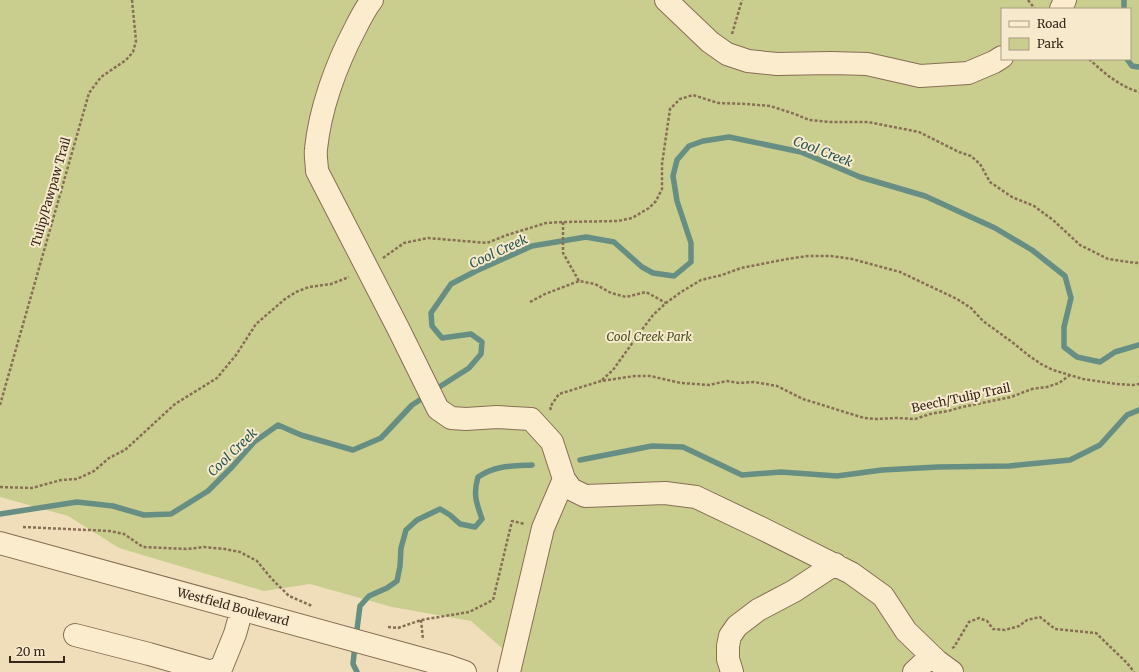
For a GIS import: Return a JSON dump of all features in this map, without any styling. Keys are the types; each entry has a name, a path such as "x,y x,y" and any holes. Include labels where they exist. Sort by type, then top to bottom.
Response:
{"street":[{"path":"372,0 367,6 347,44 331,86 320,122 316,150 318,171 438,408 451,418 466,419 497,417 530,419 552,442 564,479 571,489 585,496 665,493 696,497 851,572 883,596 906,631 931,656 952,672"},
{"path":"666,0 705,38 727,54 748,61 777,64 867,64 920,76 968,73 1001,58"},
{"path":"509,672 543,528 564,479"},
{"name":"Westfield Boulevard","path":"0,543 341,636 465,672"},
{"path":"732,672 728,659 728,646 730,636 738,626 758,610 794,591 835,564"},
{"path":"75,635 212,672 222,666 235,634 242,609"},
{"path":"914,672 931,656"}],"path":[{"name":"Tulip/Pawpaw Trail","path":"0,405 89,92 101,77 126,60 133,52 136,41 132,0"},
{"path":"727,54 742,0"},
{"path":"1028,0 1034,8"},
{"path":"1090,60 1103,73 1128,89 1139,92"},
{"path":"0,487 32,488 61,480 77,479 94,471 109,458 125,450 163,414 176,404 217,378 236,355 256,324 285,299 296,292 309,287 330,284 368,269 404,242 428,238 487,243 546,223 618,221 632,218 649,208 656,201 662,189 662,164 670,109 680,99 693,95 718,103 770,106 809,120 830,122 868,122 919,132 959,152 971,156 980,164 990,182 1012,197 1034,206 1053,220 1080,245 1108,259 1136,263 1139,262"},
{"path":"564,222 563,254 579,281"},
{"name":"Beech/Tulip Trail","path":"1070,375 1059,383 1047,387 1032,389 1011,397 915,419 864,418 819,405 777,386 754,382 727,382 709,385 681,383 650,376 635,376 601,381 613,370 653,315 681,292 701,280 765,263 808,256 831,256 900,272 957,299 971,308 983,321 1041,364 1053,370 1070,375 1083,379 1116,384 1139,384"},
{"path":"530,302 579,281 595,284 611,293 626,297 646,292 666,303"},
{"path":"385,627 398,628 421,620 469,612 493,600 512,521 543,528"},
{"path":"19,526 110,531 124,534 143,547 187,549 204,547 240,552 257,561 289,596 312,607"},
{"path":"421,620 424,642"}],"green space":[{"name":"Cool Creek Park","path":"0,0 1139,0 1139,672 511,672 498,668 503,649 471,621 392,607 310,584 264,591 119,548 68,516 0,497"}],"waterway":[{"name":"Cool Creek","path":"1124,0 1124,8"},
{"name":"Cool Creek","path":"1128,60 1132,66 1139,67"},
{"name":"Cool Creek","path":"433,391 469,368 481,354 482,342 471,334 442,338 432,326 431,313 451,284 476,271 532,246 586,237 614,242 642,267 653,273 674,276 691,262 691,243 677,201 673,176 677,160 689,146 703,141 729,137 801,152 860,177 925,196 995,228 1032,250 1065,276 1071,298 1064,327 1064,347 1077,357 1100,362 1115,352 1139,345"},
{"name":"Cool Creek","path":"0,514 77,502 113,506 144,515 171,514 208,491 254,442 278,425 301,435 353,450 381,438 412,405 426,396"},
{"path":"580,460 652,446 683,447 742,475 781,472 837,476 882,470 938,467 1009,466 1070,460 1100,445 1127,415 1139,410"},
{"path":"356,637 360,606 369,596 387,588 397,581 401,548 406,530 417,520 440,509 460,524 475,527 482,519 476,498 478,477 498,468 532,465"},
{"path":"355,645 353,664 357,672"}]}
